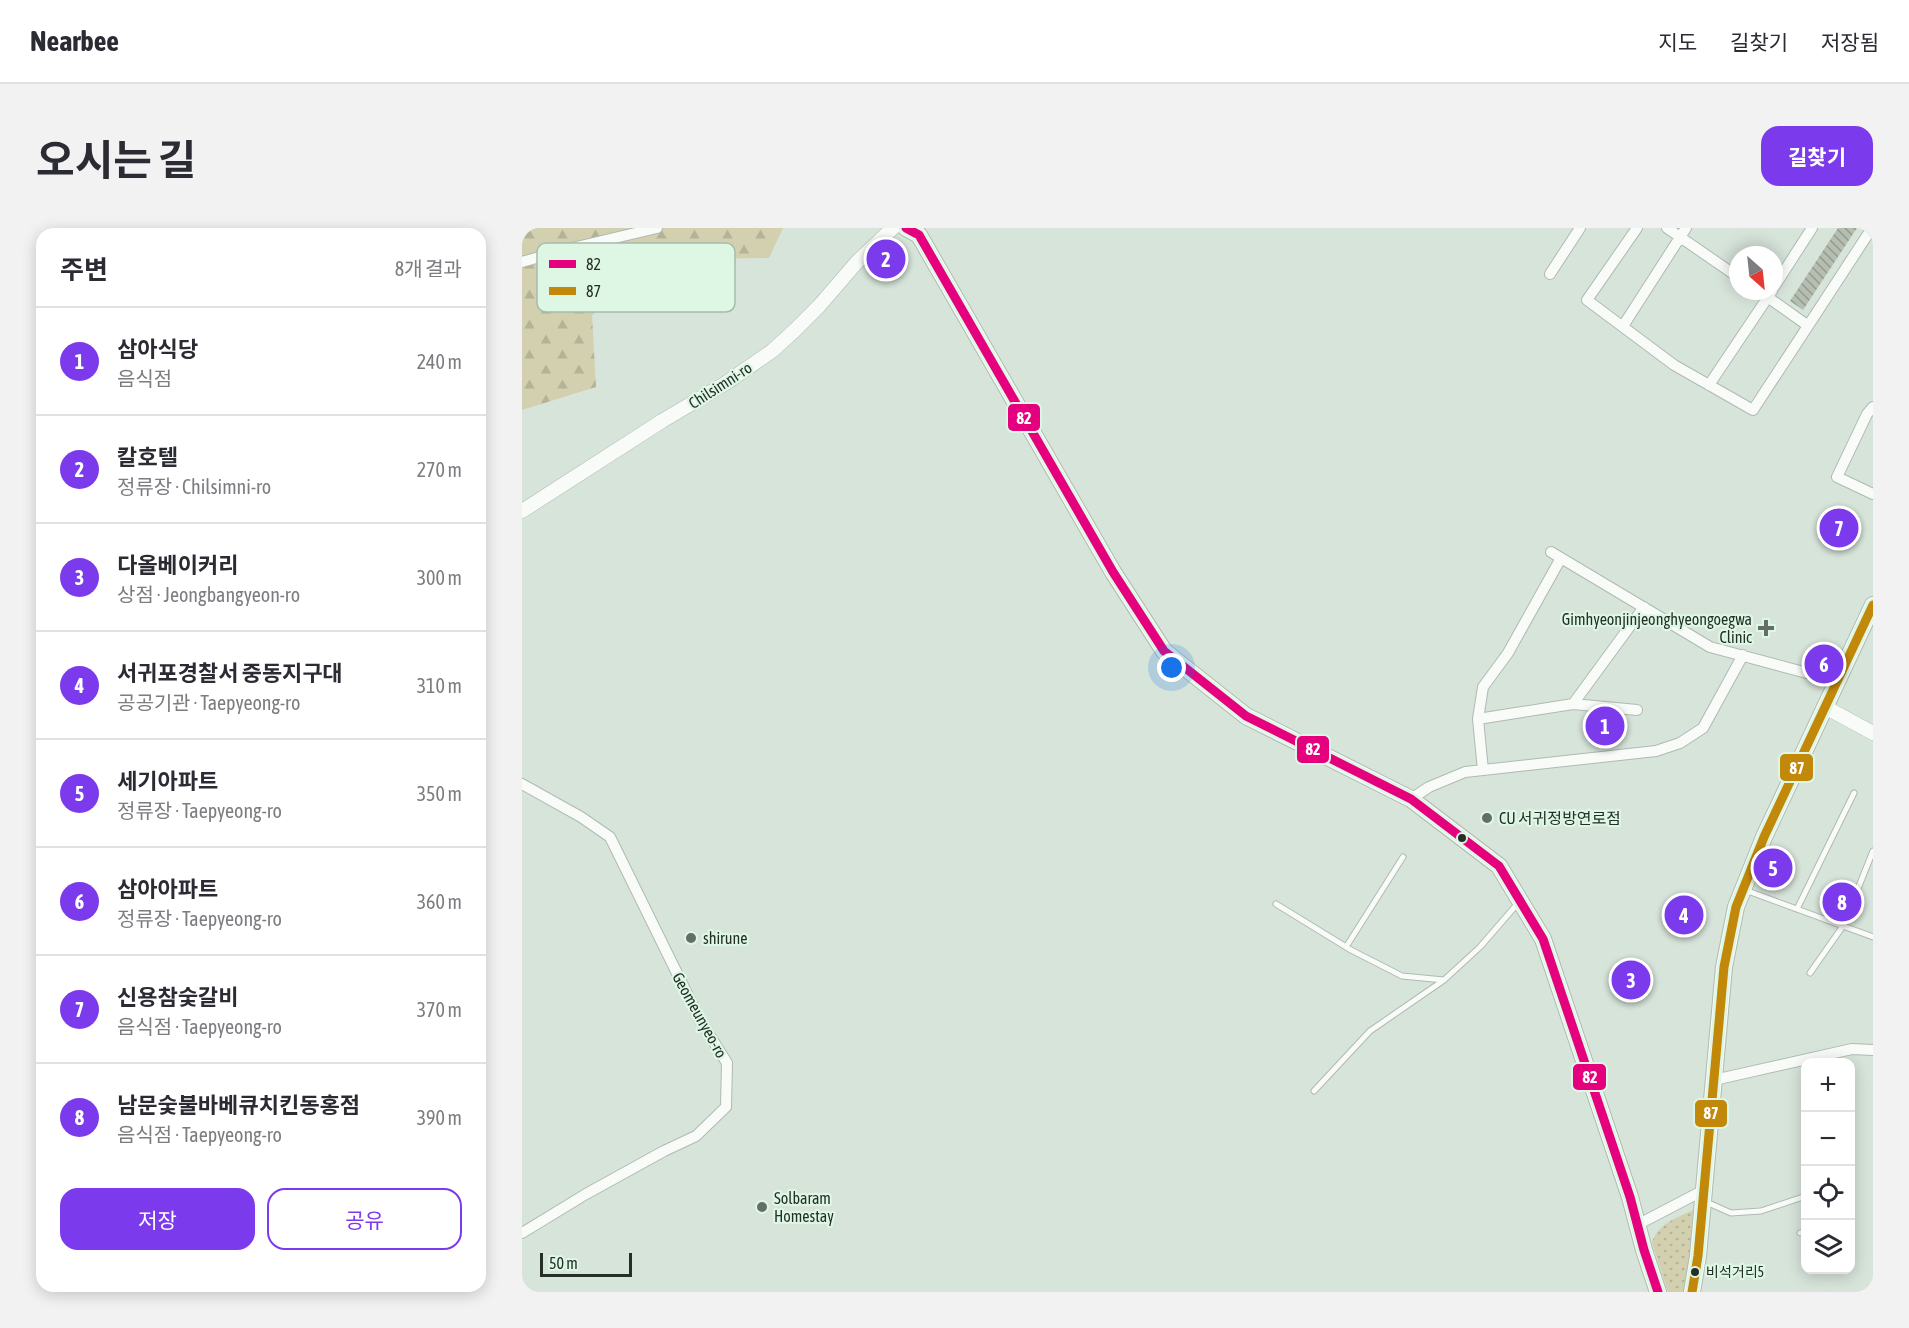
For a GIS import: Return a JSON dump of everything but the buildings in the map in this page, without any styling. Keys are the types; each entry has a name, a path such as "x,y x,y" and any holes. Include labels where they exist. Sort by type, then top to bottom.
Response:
{"main road":[{"path":"906,228 919,235 1113,572 1164,651 1246,716 1411,799 1499,866 1543,939 1619,1164 1658,1292"},
{"path":"1692,1292 1724,967 1736,908 1764,837 1873,605"}],"street":[{"path":"593,243 657,228"},
{"name":"Chilsimni-ro","path":"522,512 662,421 726,383 771,351 819,306 857,262 893,228"},
{"path":"1550,274 1580,228"},
{"path":"1637,228 1587,300 1674,365 1753,410 1872,228"},
{"path":"1667,228 1683,232 1729,270"},
{"path":"1783,273 1812,228"},
{"path":"1623,326 1683,232"},
{"path":"522,262 537,258"},
{"path":"1709,385 1762,300"},
{"path":"1775,300 1807,325"},
{"path":"1873,407 1867,414 1837,477 1873,494"},
{"path":"1483,770 1478,719 1483,687 1508,653 1556,555 1710,647 1837,681"},
{"path":"1573,704 1644,607"},
{"path":"1411,799 1429,787 1465,772 1656,751 1680,743 1703,728 1743,655"},
{"path":"1478,719 1573,704 1637,710"},
{"path":"1825,707 1873,733"},
{"name":"Geomeunyeo-ro","path":"522,784 581,817 610,837 700,1020 727,1063 726,1107 696,1136 586,1194 522,1233"},
{"path":"1714,1080 1852,1049 1873,1050"},
{"path":"1638,1225 1703,1195"}],"lane":[{"path":"1797,909 1854,793"},
{"path":"1810,973 1843,926 1873,851"},
{"path":"1346,947 1403,857"},
{"path":"1743,889 1873,937"},
{"path":"1314,1091 1370,1031 1444,980 1480,947 1520,901"},
{"path":"1276,904 1346,947 1402,976 1444,980"},
{"path":"1703,1195 1731,1213 1761,1211 1801,1198"}],"green space":[{"path":"522,228 783,228 769,258 735,258 735,243 537,243 537,312 597,312 592,315 596,387 522,410"},
{"path":"1697,1208 1687,1292 1668,1292 1652,1243 1664,1225"}],"transit line":[{"name":"82","path":"906,228 919,235 1113,572 1164,651 1246,716 1411,799 1499,866 1543,939 1630,1197 1658,1292"},
{"name":"87","path":"1692,1292 1698,1256 1724,967 1736,907 1764,837 1873,605"}],"place":[{"name":"칼호텔","path":"886,259"},
{"name":"신용참숯갈비","path":"1839,528"},
{"name":"Gimhyeonjinjeonghyeongoegwa Clinic","path":"1766,628"},
{"name":"삼아아파트","path":"1824,664"},
{"name":"삼아식당","path":"1605,726"},
{"name":"CU 서귀정방연로점","path":"1487,818"},
{"name":"세기아파트","path":"1773,868"},
{"name":"남문숯불바베큐치킨동홍점","path":"1842,902"},
{"name":"서귀포경찰서 중동지구대","path":"1684,915"},
{"name":"shirune","path":"691,938"},
{"name":"다올베이커리","path":"1631,980"},
{"name":"Solbaram Homestay","path":"762,1207"},
{"name":"비석거리5","path":"1695,1272"}]}
